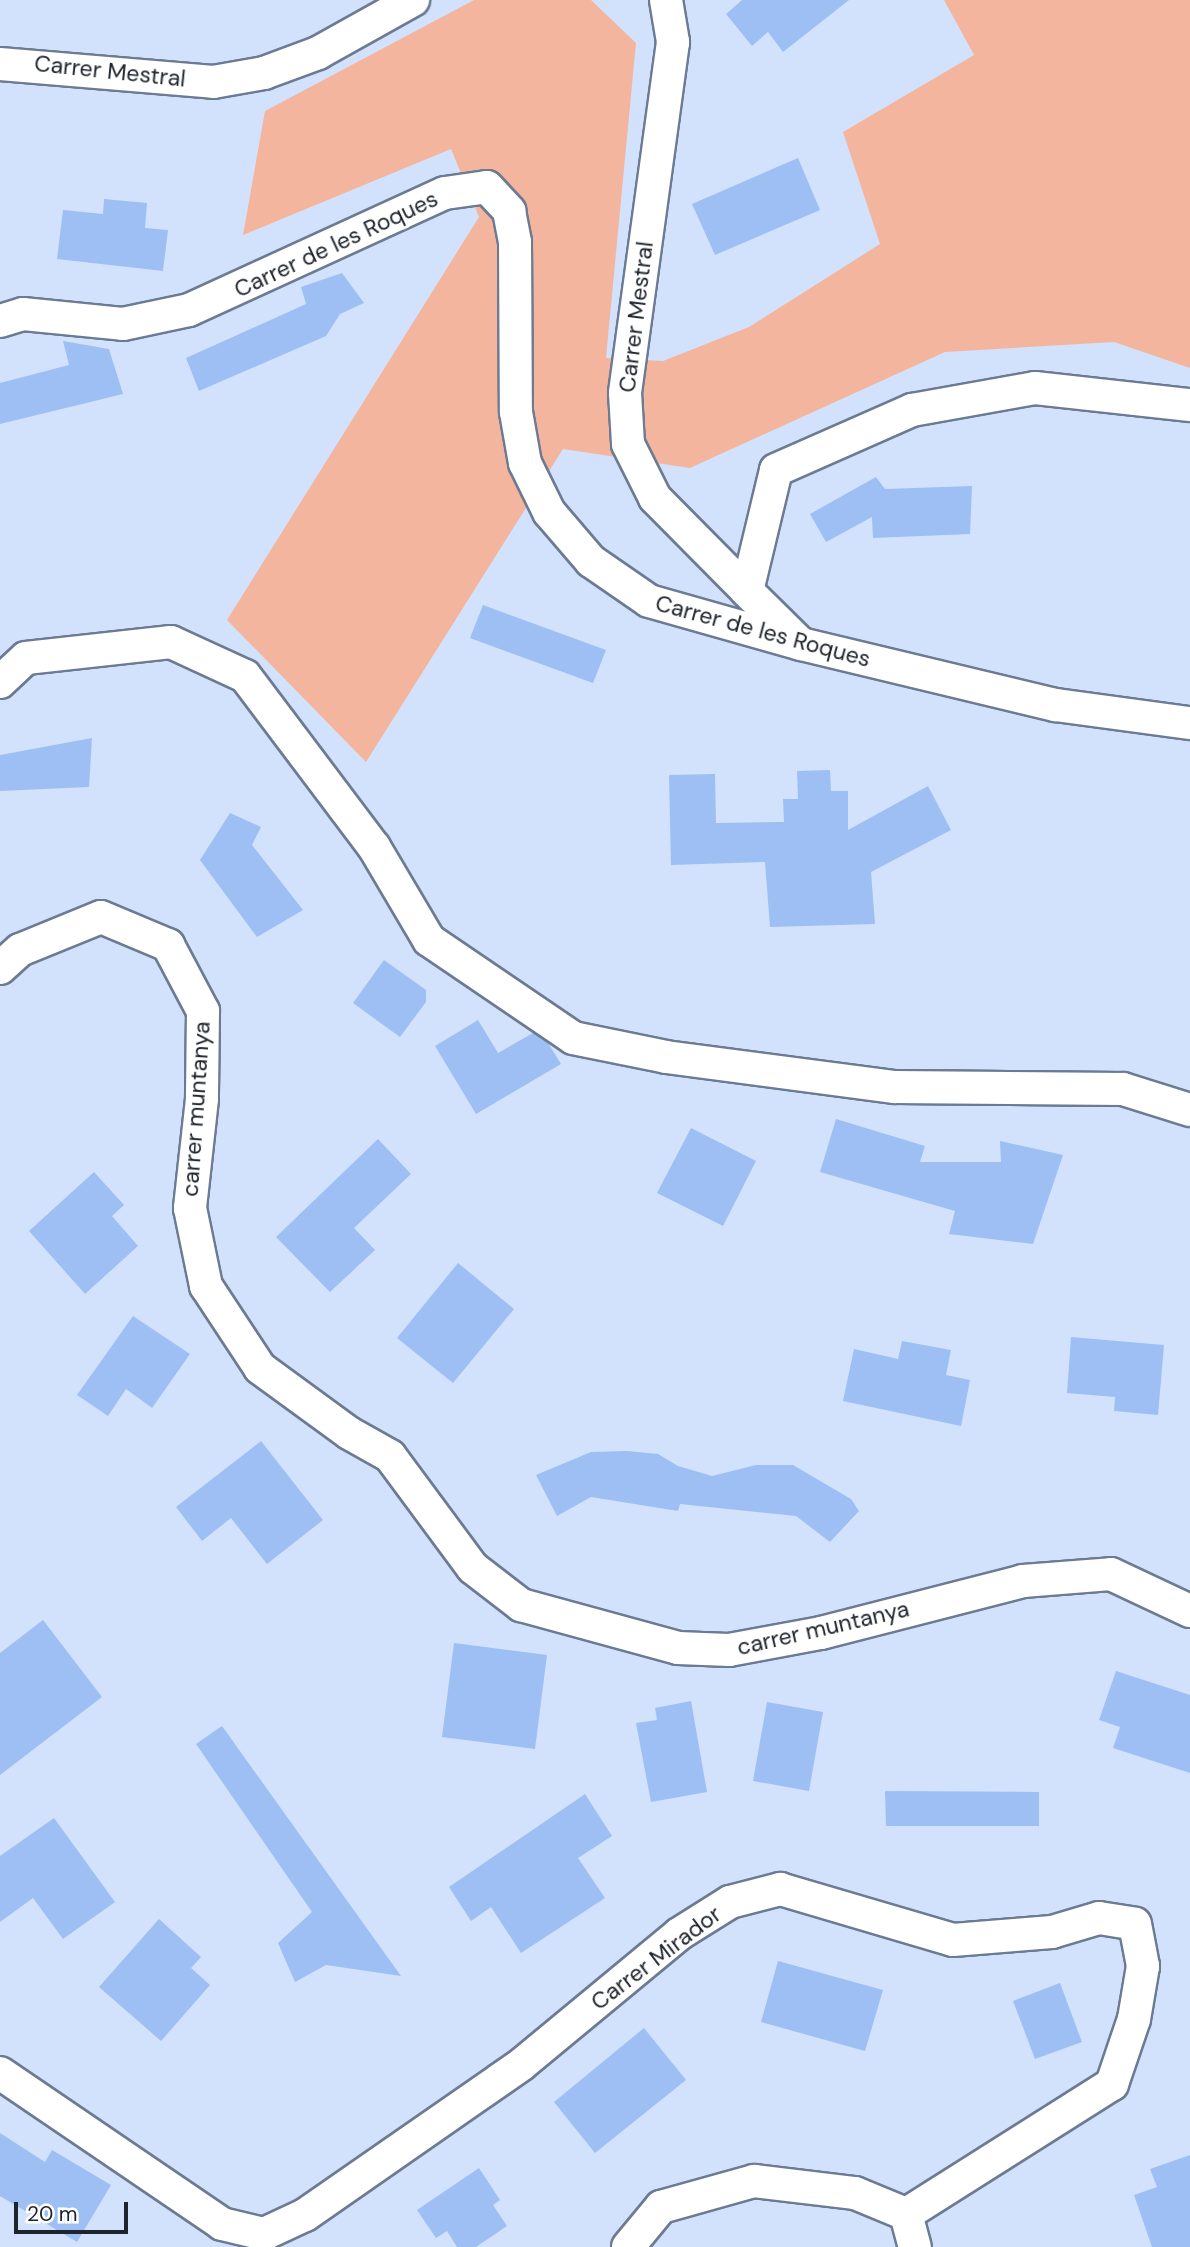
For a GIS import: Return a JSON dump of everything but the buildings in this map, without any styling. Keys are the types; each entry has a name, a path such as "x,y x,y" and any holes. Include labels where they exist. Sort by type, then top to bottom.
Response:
{"street":[{"name":"Carrer Mestral","path":"0,64 14,62 213,82 264,73 318,53 413,0"},
{"name":"Carrer Mestral","path":"666,0 673,42 625,393 628,444 655,498 801,644"},
{"name":"Carrer de les Roques","path":"0,321 23,314 123,324 189,310 445,193 487,187 509,211 515,242 516,412 525,463 550,512 591,561 649,601 801,644 1056,705 1190,723"},
{"path":"747,591 776,470 912,411 1035,388 1190,405"},
{"path":"0,682 26,658 171,642 245,676 374,847 429,940 573,1038 666,1057 895,1087 1123,1089 1190,1110"},
{"name":"carrer muntanya","path":"0,968 20,950 101,917 169,945 203,1011 202,1099 190,1208 206,1286 260,1368 349,1433 390,1456 473,1568 521,1605 678,1648 729,1650 821,1633 1023,1581 1111,1574 1187,1601"},
{"name":"Carrer Mirador","path":"0,2073 222,2224 264,2234 305,2215 522,2064 679,1934 730,1902 780,1889 953,1940 1052,1932 1099,1919 1135,1924 1143,1966 1135,2019 1112,2084 906,2214"},
{"path":"628,2247 661,2207 754,2181 855,2193 906,2214 915,2247"}],"shaded area":[{"path":"474,0 591,0 636,43 606,358 663,361 749,327 880,244 843,132 974,55 944,0 1190,0 1190,368 1114,342 945,352 690,468 563,449 366,762 227,620 479,217 451,149 243,235 265,111"}]}
